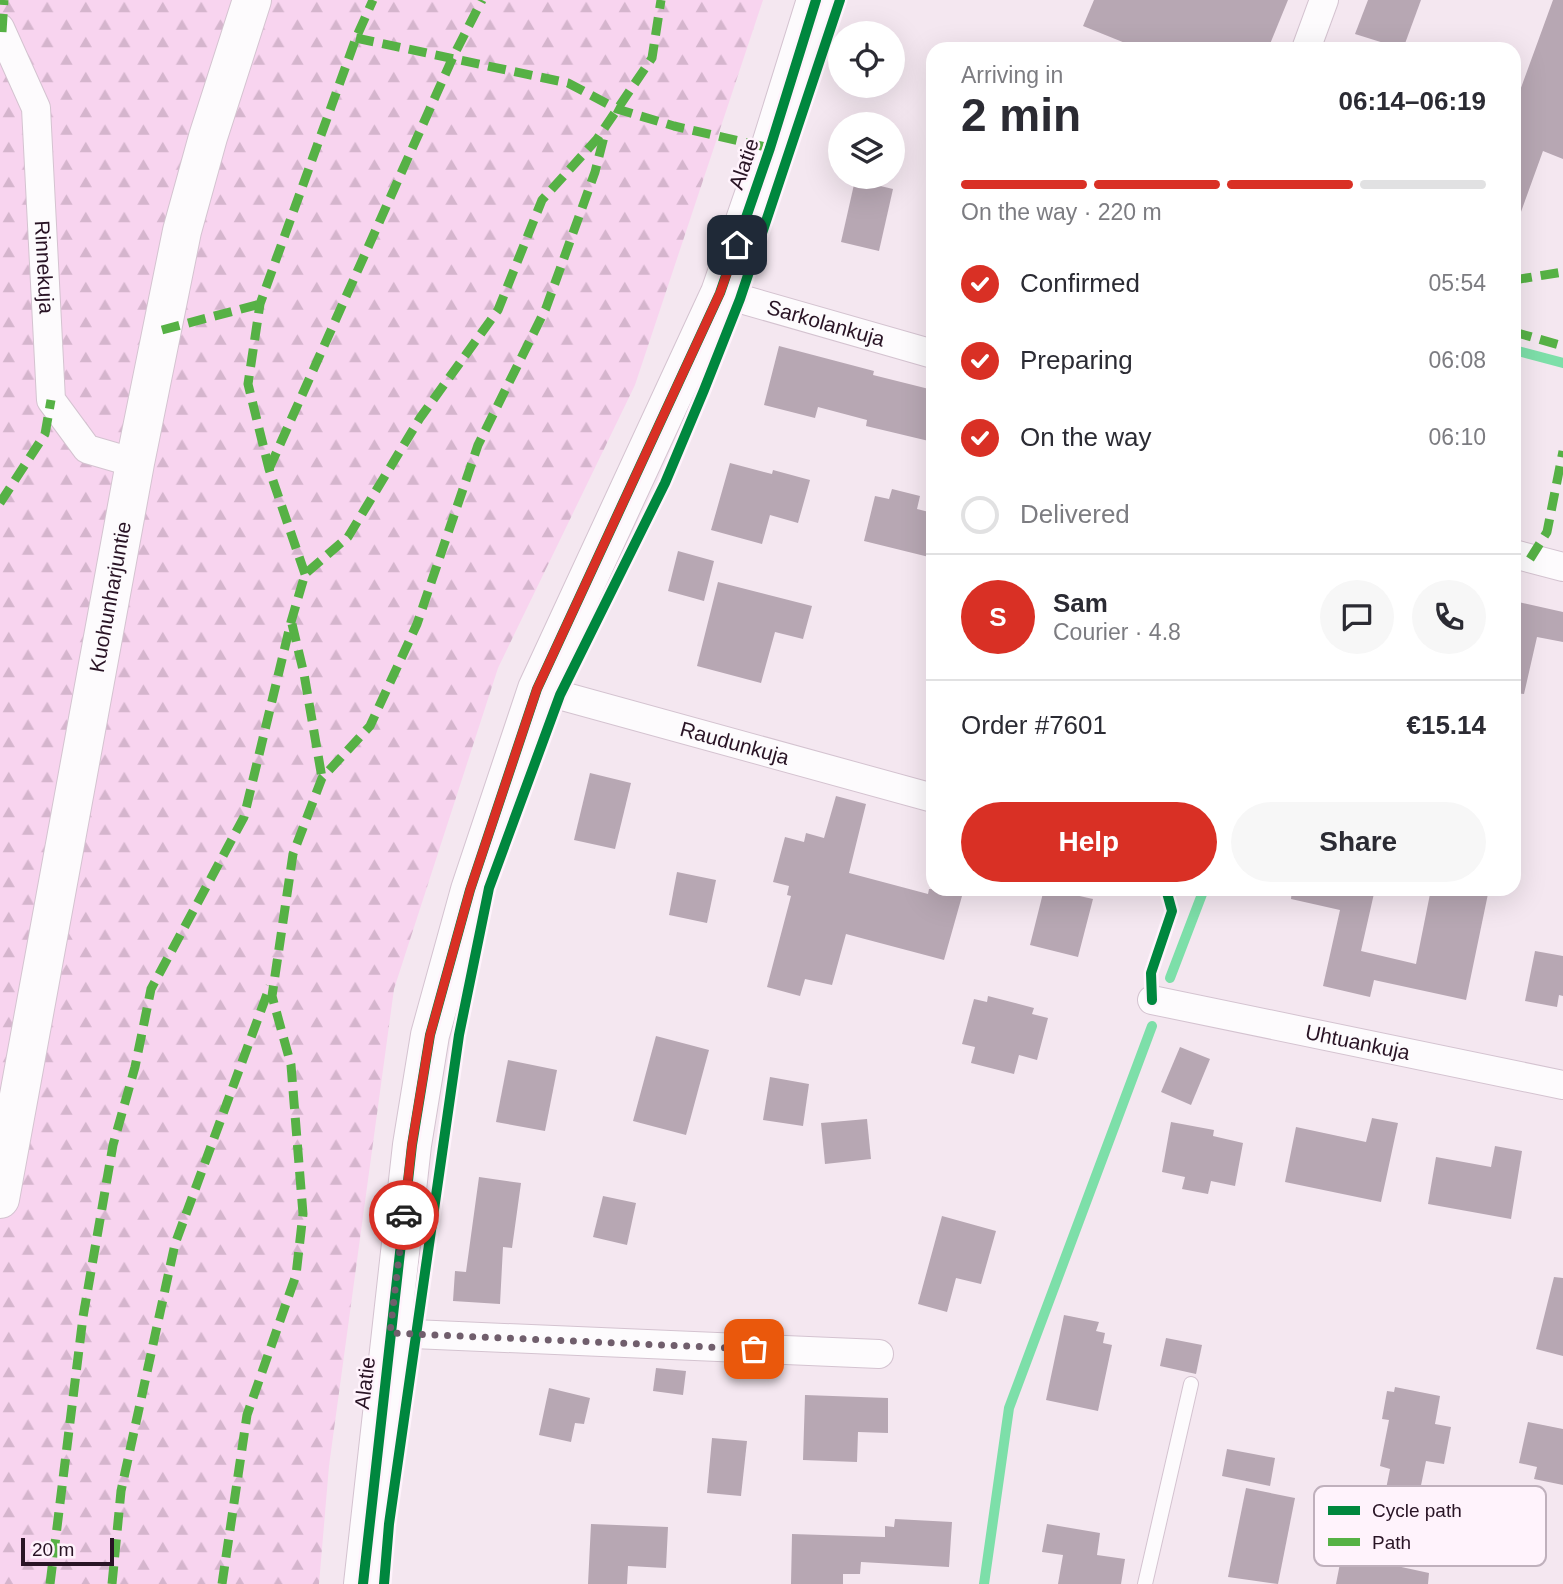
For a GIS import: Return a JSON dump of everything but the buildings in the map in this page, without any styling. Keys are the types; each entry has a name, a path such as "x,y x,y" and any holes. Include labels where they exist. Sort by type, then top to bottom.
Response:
{"street":[{"name":"Kuohunharjuntie","path":"0,1199 135,463 183,230 208,137 252,0"},
{"name":"Alatie","path":"363,1584 412,1144 430,1035 470,890 537,689 720,293 770,148 816,0"},
{"path":"1309,42 1324,0"},
{"name":"Rinnekuja","path":"1,31 36,108 51,400 87,449 135,463"},
{"name":"Sarkolankuja","path":"720,293 926,352"},
{"path":"1521,556 1563,567"},
{"name":"Raudunkuja","path":"537,689 926,796"},
{"name":"Uhtuankuja","path":"1152,1000 1563,1085"},
{"path":"390,1333 879,1354"}],"lane":[{"path":"1145,1584 1191,1384"}],"green space":[{"path":"0,0 763,0 635,385 498,668 394,989 329,1466 319,1584 0,1584"}],"waterway":[{"path":"1521,352 1563,363"},
{"path":"1170,978 1201,896"},
{"path":"984,1584 1009,1408 1152,1026"}],"marked path":[{"path":"2,32 4,0"},
{"path":"305,574 269,469 248,384 260,304 356,38 373,0"},
{"path":"269,469 453,57 482,0"},
{"path":"50,1584 83,1317 113,1145 135,1067 151,989 244,817 305,574 348,537 420,418 498,310 542,200 597,139 652,58 661,0"},
{"path":"356,38 568,83 617,109 674,126 770,148"},
{"path":"222,1584 247,1415 296,1275 303,1214 291,1065 272,996 293,854 322,778 370,726 417,624 478,445 546,308 595,172 605,133"},
{"path":"1521,279 1563,272"},
{"path":"162,330 260,304"},
{"path":"1521,334 1563,346"},
{"path":"0,503 45,434 51,400"},
{"path":"1530,559 1547,532 1563,451"},
{"path":"292,624 304,674 322,778"},
{"path":"112,1584 121,1491 175,1244 270,986"}],"cycle path":[{"path":"363,1584 412,1145 430,1035 470,890 537,689 720,293 770,148 816,0"},
{"path":"384,1584 389,1524 459,1035 489,888 560,695 665,483 740,299 840,0"},
{"path":"1152,1000 1151,973 1172,911 1168,896"}],"way so far":[{"path":"404,1215 390,1333 754,1349"}],"route":[{"path":"404,1215 412,1144 430,1035 470,890 537,689 720,293 737,245"}]}
